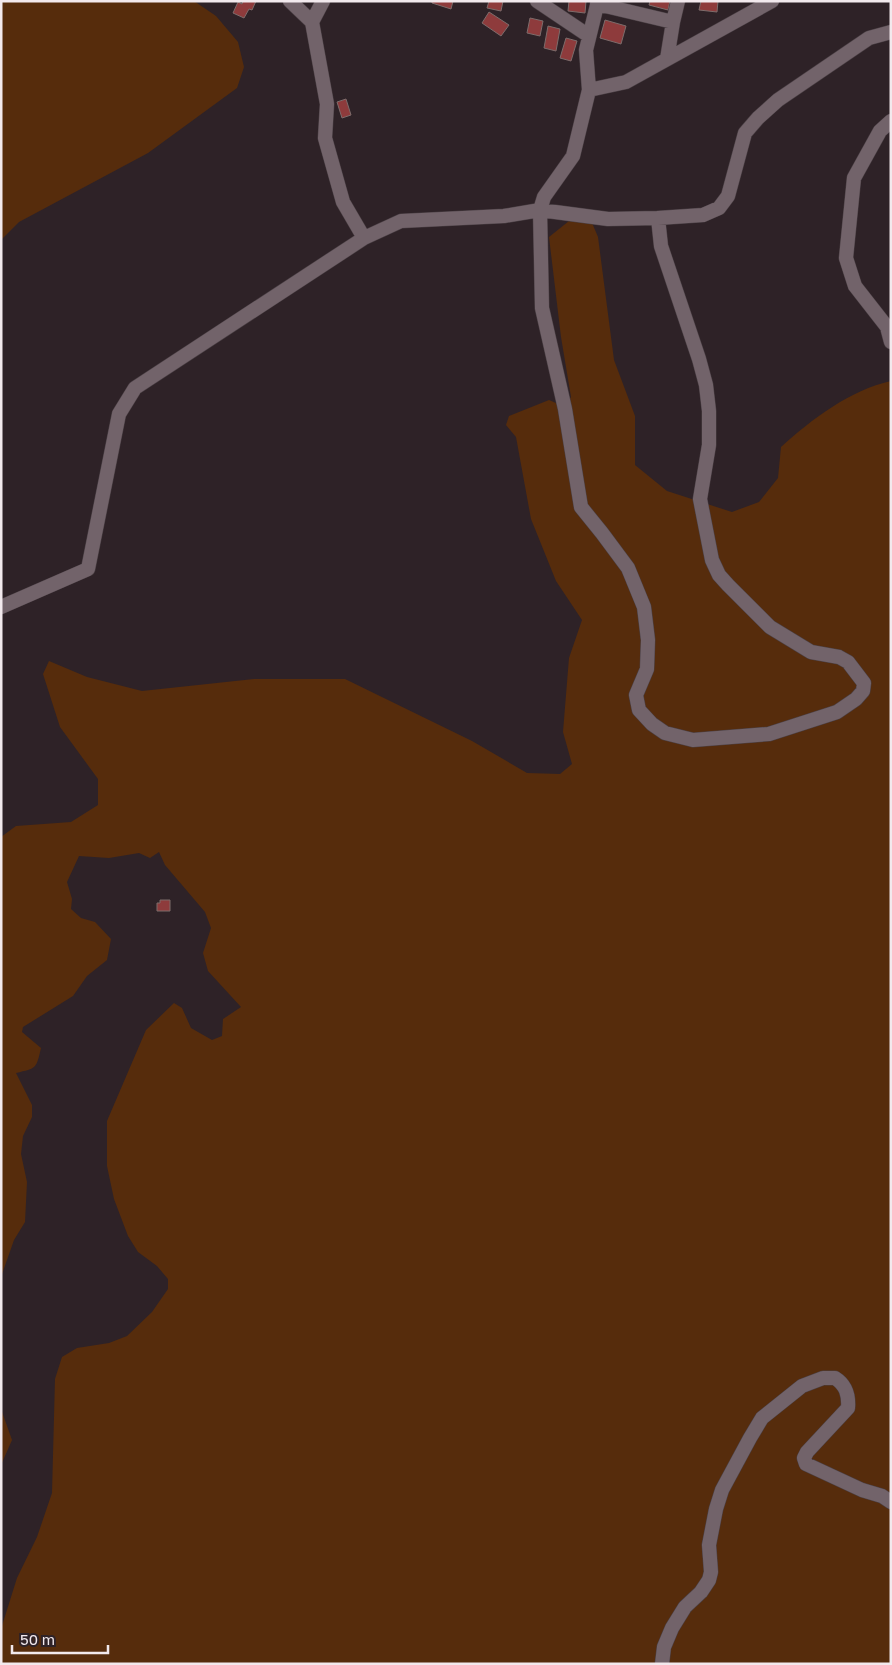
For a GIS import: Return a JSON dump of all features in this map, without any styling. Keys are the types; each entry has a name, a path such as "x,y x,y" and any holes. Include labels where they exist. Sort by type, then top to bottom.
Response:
{"street":[{"path":"290,1 312,22 327,104 325,138 343,202 364,238"},
{"path":"312,22 323,1"},
{"path":"537,1 590,36"},
{"path":"667,59 678,1"},
{"path":"589,90 626,82 751,7 772,1"},
{"path":"658,218 661,246 699,358 706,385 709,411 709,445 700,500 712,560 719,574 728,585 770,627 811,652 839,657 848,662 864,683 863,691 856,699 837,712 769,734 693,740 665,733 652,724 639,710 636,695 647,669 648,640 644,607 628,568 581,507 565,409 542,308 540,210 544,197 574,156 589,90 586,50 597,3 673,22"},
{"path":"1,608 88,569 118,414 135,388 364,238 401,221 504,216 540,210 608,218 658,218 703,215 718,208 728,196 745,132 758,118 778,100 869,38 891,32"},
{"path":"891,121 880,131 854,178 846,258 855,286 888,328 891,342"},
{"path":"662,1664 664,1647 672,1628 685,1607 701,1592 709,1580 711,1572 709,1545 716,1508 722,1490 762,1418 802,1386 823,1378 835,1378 845,1387 849,1399 848,1408 807,1452 804,1458 806,1464 862,1490 882,1496 891,1502"}],"shaded area":[{"path":"1,1 194,1 216,16 238,42 244,67 237,88 148,153 19,222 1,240"},
{"path":"574,217 590,218 598,237 614,360 635,416 635,465 667,491 732,512 759,502 778,478 781,447 819,416 846,398 876,385 891,381 891,1664 1,1664 1,1629 17,1578 37,1537 52,1493 55,1379 62,1357 77,1348 109,1343 127,1336 152,1312 168,1289 168,1279 157,1266 138,1252 128,1236 114,1199 107,1166 107,1121 146,1030 174,1003 182,1008 191,1028 212,1040 222,1036 223,1019 241,1007 208,971 203,953 211,928 205,912 165,865 159,852 150,858 139,853 109,858 79,856 67,882 72,899 71,909 81,918 95,922 111,939 107,960 87,976 73,996 23,1027 22,1032 41,1048 38,1060 32,1068 16,1073 32,1105 32,1117 23,1136 21,1154 27,1182 25,1222 14,1240 1,1277 1,837 16,826 71,822 98,805 98,779 60,727 43,674 49,661 87,677 142,691 254,679 345,679 472,741 527,773 560,774 572,764 563,732 569,658 582,620 556,581 531,519 516,437 506,425 509,416 549,400 565,407 571,397 561,337 549,237"},
{"path":"1,1409 12,1440 1,1465"}],"building":[{"path":"243,1 256,1 252,10 249,9 244,18 233,13 238,2 242,4"},
{"path":"432,1 453,1 451,9 432,3"},
{"path":"489,1 503,1 501,11 487,8"},
{"path":"569,1 586,1 585,13 568,11"},
{"path":"650,1 670,1 668,10 649,5"},
{"path":"701,1 718,1 717,12 699,10"},
{"path":"489,12 509,25 501,36 482,23"},
{"path":"530,18 543,21 540,36 527,33"},
{"path":"605,20 626,26 621,44 600,38"},
{"path":"548,26 560,29 556,51 544,48"},
{"path":"566,38 577,41 571,61 560,58"},
{"path":"346,99 351,115 342,118 337,102"},
{"path":"160,900 170,900 170,911 157,911 157,903 160,903"}]}
